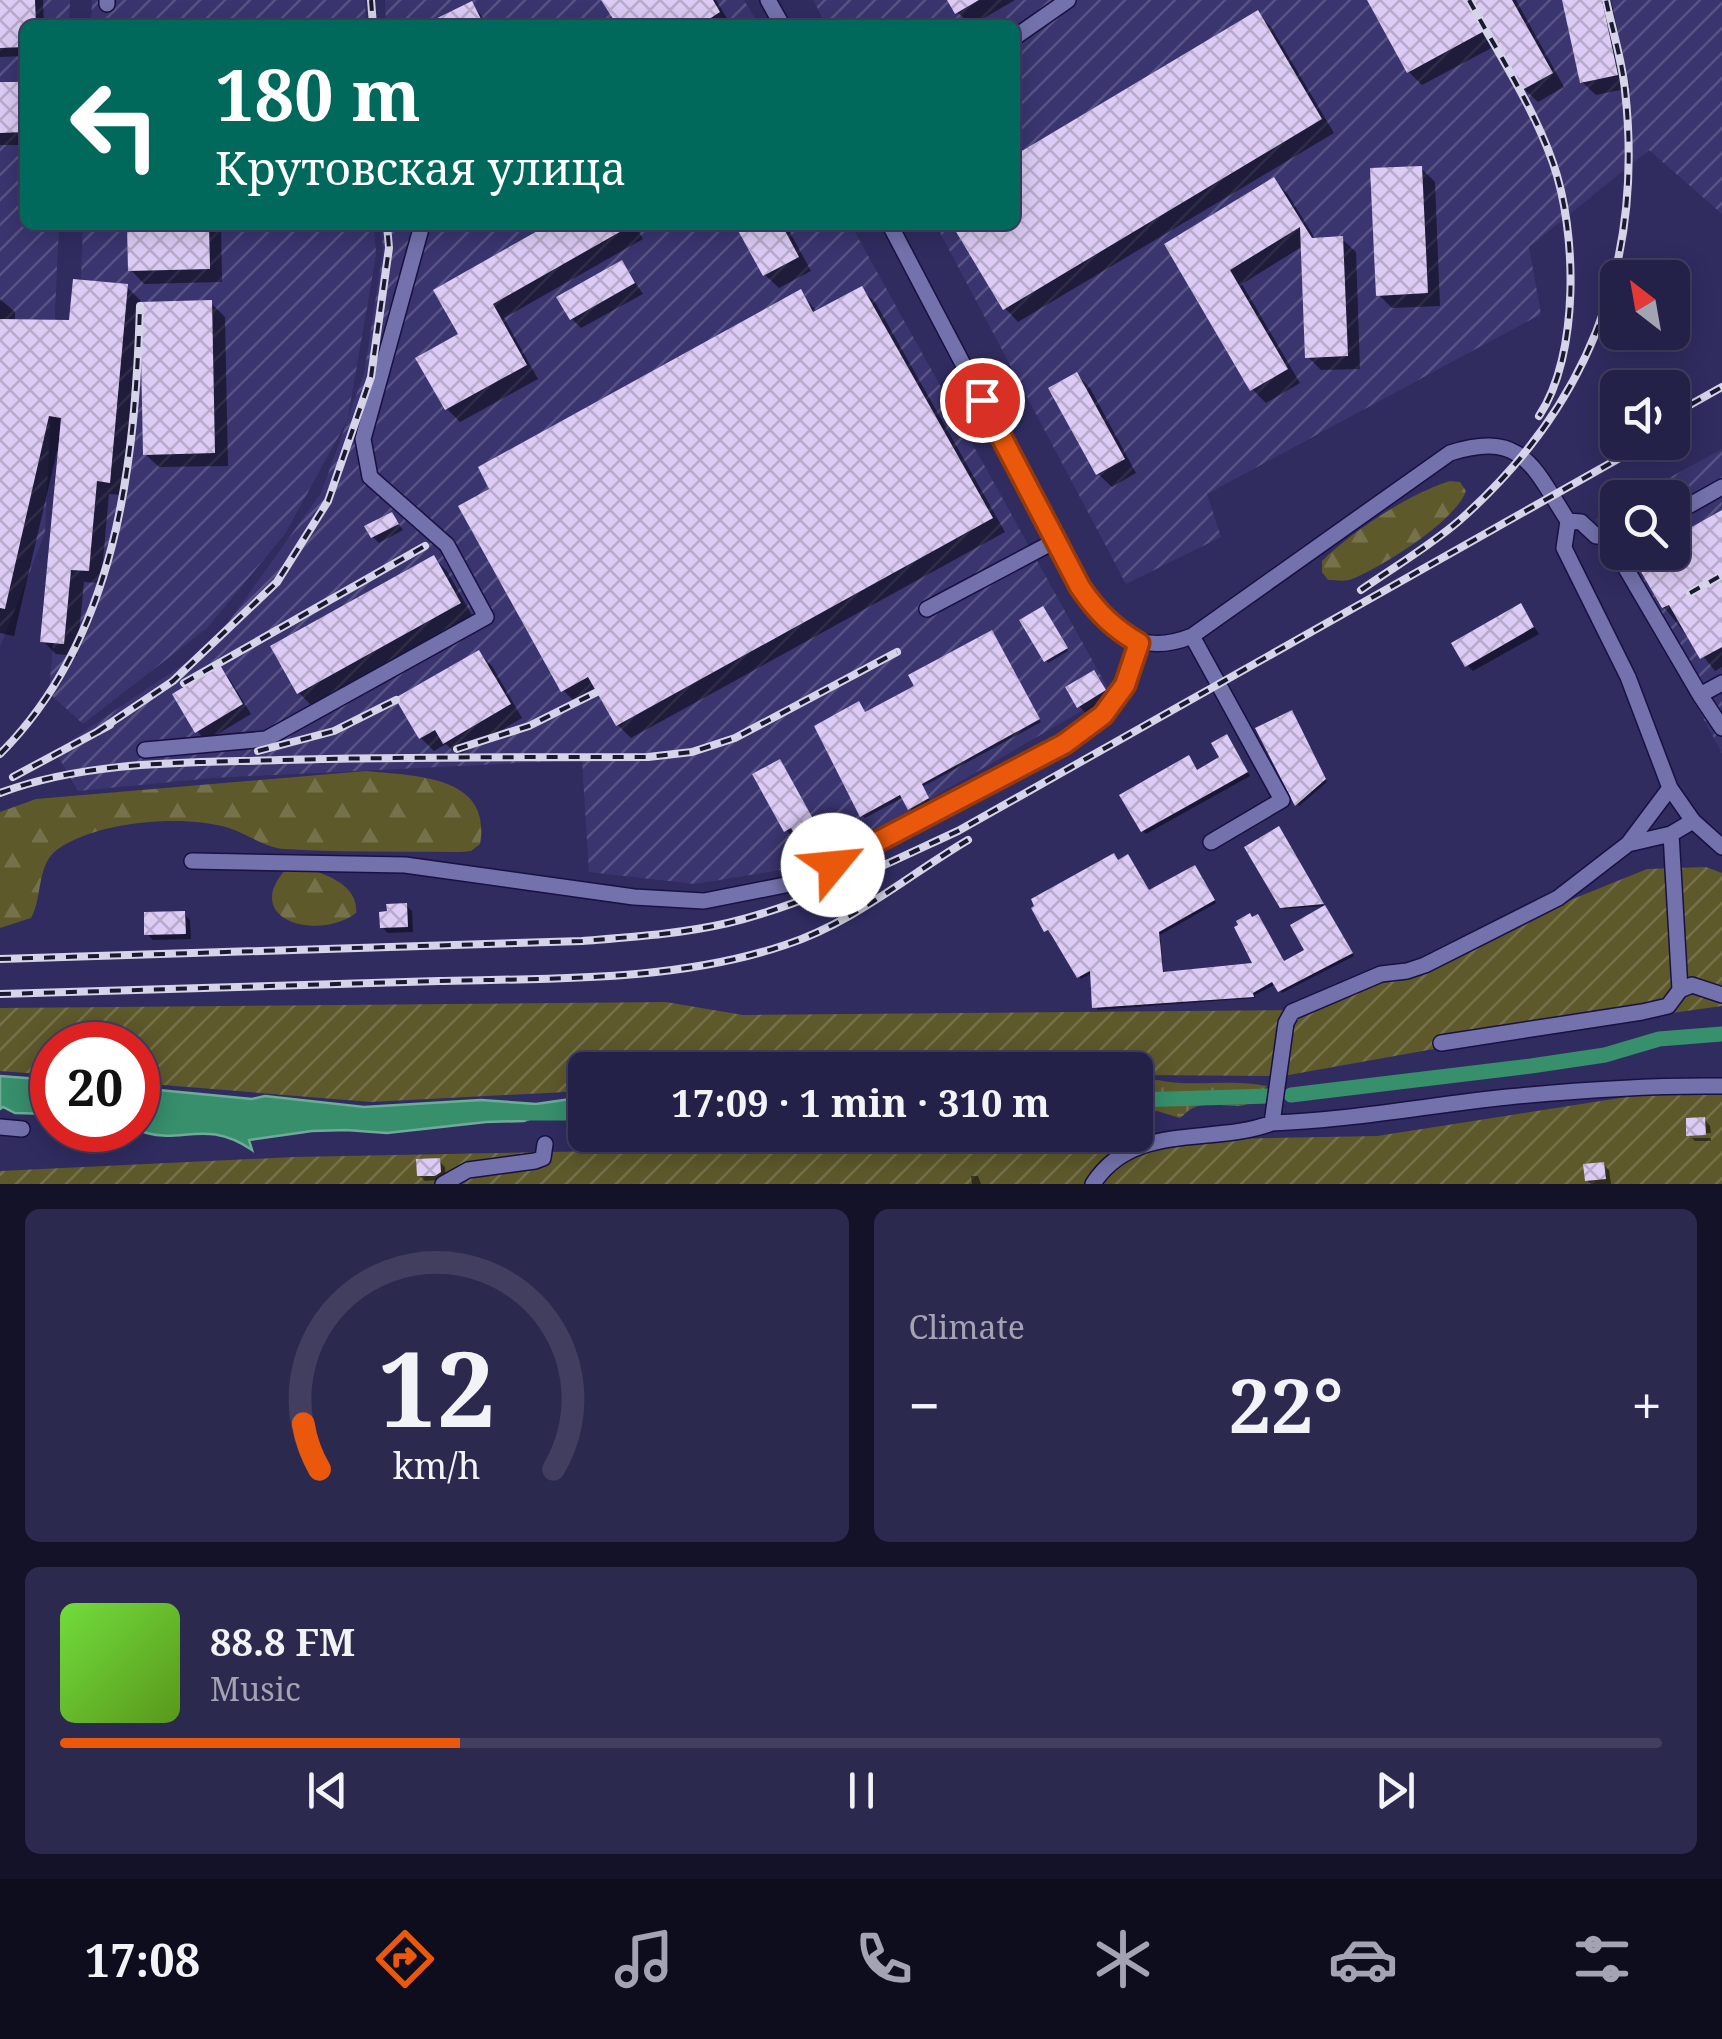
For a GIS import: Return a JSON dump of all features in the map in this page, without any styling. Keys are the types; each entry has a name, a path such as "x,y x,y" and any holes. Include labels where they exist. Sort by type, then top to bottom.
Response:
{"street":[{"path":"1020,34 1068,0"},
{"path":"144,750 266,738 486,617 446,546 370,477 362,439 421,230"},
{"path":"893,230 1055,541 1096,611 1113,628 1139,643 1171,644 1192,636 1450,453 1494,444 1522,457 1568,521 1564,548 1628,677 1670,788 1693,821 1722,848"},
{"path":"1690,506 1722,487"},
{"path":"1568,521 1582,522 1600,536"},
{"path":"927,609 1055,541"},
{"path":"1631,570 1722,728"},
{"path":"1192,636 1282,800 1211,842"},
{"path":"192,861 406,866 634,896 704,901 800,882 1064,744 1103,715 1125,685 1139,643"},
{"path":"1700,695 1722,683"},
{"path":"1272,1124 1286,1023 1292,1012 1380,974 1425,965 1558,898 1628,844 1670,788"},
{"path":"1628,844 1671,834 1693,821"},
{"path":"1671,834 1680,990"},
{"path":"1441,1042 1642,1012 1668,1006 1680,990 1692,985 1722,995"},
{"path":"1093,1184 1103,1168 1134,1147 1173,1137 1246,1133 1272,1124 1510,1097 1620,1088 1722,1086"},
{"path":"0,1127 22,1129"},
{"path":"443,1184 468,1170 534,1162 543,1158 545,1144"}],"shaded area":[{"path":"0,0 70,0 69,20 20,20 20,230 59,230 45,533 0,647"},
{"path":"92,0 365,0 366,20 91,20"},
{"path":"385,0 744,0 756,20 386,20"},
{"path":"813,0 1722,0 1722,214 1649,150 1529,247 1541,314 1207,494 1221,537 1126,584 939,230 1020,230 1020,20 823,20"},
{"path":"83,230 374,230 376,255 348,417 364,374 383,251 381,230 854,230 1111,694 818,864 695,884 589,872 582,760 212,778 78,791 55,751 212,645 321,493 348,419 285,534 207,628 83,724 49,693 79,329"},
{"path":"1722,449 1722,753 1623,570 1690,570 1690,480 1665,480"},
{"path":"0,1076 30,1078 30,1113 0,1109"},
{"path":"160,1090 364,1107 481,1100 536,1104 568,1099 568,1113 547,1112 524,1121 387,1133 312,1131 249,1140 252,1150 220,1135 160,1135"}],"green space":[{"path":"1450,481 1460,482 1466,491 1433,529 1365,573 1349,580 1328,580 1322,572 1322,561 1349,538 1400,504"},
{"path":"366,771 426,778 462,791 474,804 481,821 480,844 461,852 285,849 210,824 165,821 118,826 75,839 51,855 31,918 0,928 0,812 36,799"},
{"path":"1706,867 1722,873 1722,1006 1501,1037 1283,1076 1153,1075 1153,1052 568,1052 568,1092 371,1102 160,1085 160,1022 30,1022 30,1073 0,1071 0,1008 666,1002 743,1015 1298,1010 1647,869"},
{"path":"308,869 348,889 356,913 341,921 306,925 279,913 272,902 274,888 285,870"},
{"path":"1153,1080 1267,1086 1251,1103 1203,1105 1180,1118 1153,1112"},
{"path":"1722,1082 1722,1184 0,1184 0,1171 294,1157 568,1152 1153,1152 1153,1140 1377,1136"}],"building":[{"path":"0,0 35,0 36,20 20,20 20,47 0,48"},
{"path":"601,0 713,0 720,12 708,20 614,20"},
{"path":"947,0 979,0 955,14"},
{"path":"1367,0 1512,0 1553,73 1522,90 1488,29 1407,73"},
{"path":"1562,0 1602,0 1618,75 1580,83"},
{"path":"472,1 482,20 433,20"},
{"path":"1258,10 1322,119 1003,310 955,230 1020,230 1020,152"},
{"path":"0,82 20,82 20,132 0,133"},
{"path":"1422,166 1428,293 1376,296 1370,168"},
{"path":"1274,177 1312,238 1343,236 1348,356 1305,358 1300,227 1230,270 1288,369 1250,391 1164,244"},
{"path":"127,230 209,230 210,269 128,271"},
{"path":"539,230 623,230 493,304 527,365 445,410 415,358 458,334 433,290"},
{"path":"738,230 785,230 799,257 763,276"},
{"path":"622,260 635,283 570,320 556,297"},
{"path":"73,279 128,284 110,483 97,481 89,571 71,570 64,644 40,642 61,418 49,416 5,609 0,608 0,319 69,320"},
{"path":"862,286 993,518 616,726 588,677 561,692 458,506 489,489 478,467 801,289 813,312"},
{"path":"212,300 215,453 143,455 140,302"},
{"path":"1077,372 1125,459 1096,475 1048,388"},
{"path":"1722,510 1722,647 1700,659 1669,605 1662,608 1640,570 1690,570 1690,528"},
{"path":"392,512 399,524 371,538 364,526"},
{"path":"434,555 461,603 297,694 270,646"},
{"path":"1521,603 1534,627 1465,667 1451,643"},
{"path":"1043,606 1068,648 1044,662 1019,620"},
{"path":"992,630 1040,719 922,784 929,798 908,810 900,795 860,817 814,726 859,701 865,712 914,686 908,675"},
{"path":"479,650 511,704 443,744 435,730 419,739 395,698"},
{"path":"220,665 243,704 195,733 172,694"},
{"path":"1094,670 1106,690 1077,708 1065,687"},
{"path":"1292,710 1326,779 1295,806 1255,728"},
{"path":"1227,734 1248,772 1141,832 1119,795 1189,755 1197,770 1219,757 1211,743"},
{"path":"780,759 822,835 842,825 850,839 809,861 791,828 784,832 752,774"},
{"path":"1279,826 1324,904 1280,908 1244,847"},
{"path":"1114,853 1118,860 1128,854 1149,890 1195,865 1215,900 1159,932 1163,972 1252,963 1234,927 1238,925 1236,921 1250,913 1252,917 1258,914 1284,961 1304,950 1290,925 1325,905 1353,953 1278,992 1272,982 1253,993 1254,997 1092,1008 1090,971 1077,978 1048,930 1044,932 1031,908 1031,899"},
{"path":"407,903 408,927 380,928 379,912 387,911 386,904"},
{"path":"185,911 186,934 144,935 144,912"},
{"path":"1705,1117 1706,1135 1686,1136 1686,1118"},
{"path":"440,1158 441,1172 417,1176 416,1159"},
{"path":"1604,1162 1606,1179 1585,1181 1583,1164"}],"waterway":[{"path":"1291,1095 1531,1066 1605,1055 1659,1039 1722,1034"},
{"path":"1153,1099 1269,1096"},
{"path":"526,1113 568,1113"}],"railway":[{"path":"371,0 373,20"},
{"path":"1469,0 1545,142 1567,223 1568,327 1562,360 1539,416"},
{"path":"1361,590 1448,530 1505,476 1543,428 1574,378 1598,326 1615,271 1626,213 1629,153 1624,79 1606,0"},
{"path":"97,732 173,681 277,582 328,501 371,377 389,248 387,230"},
{"path":"0,754 39,708 71,657 112,545 132,426 140,306"},
{"path":"1690,405 1722,387"},
{"path":"0,959 582,941 692,930 758,915 845,883 958,831 1616,460"},
{"path":"184,683 425,546"},
{"path":"1690,593 1722,575"},
{"path":"0,793 68,774 174,763 648,757 692,752 735,738 897,652"},
{"path":"457,749 529,726 597,692"},
{"path":"258,751 334,731 396,700"},
{"path":"13,777 110,725"},
{"path":"0,994 570,978 701,966 810,936 857,912 968,840"}],"route":[{"path":"833,865 1064,744 1103,715 1125,685 1139,643 1113,628 1080,587 982,400"}]}
